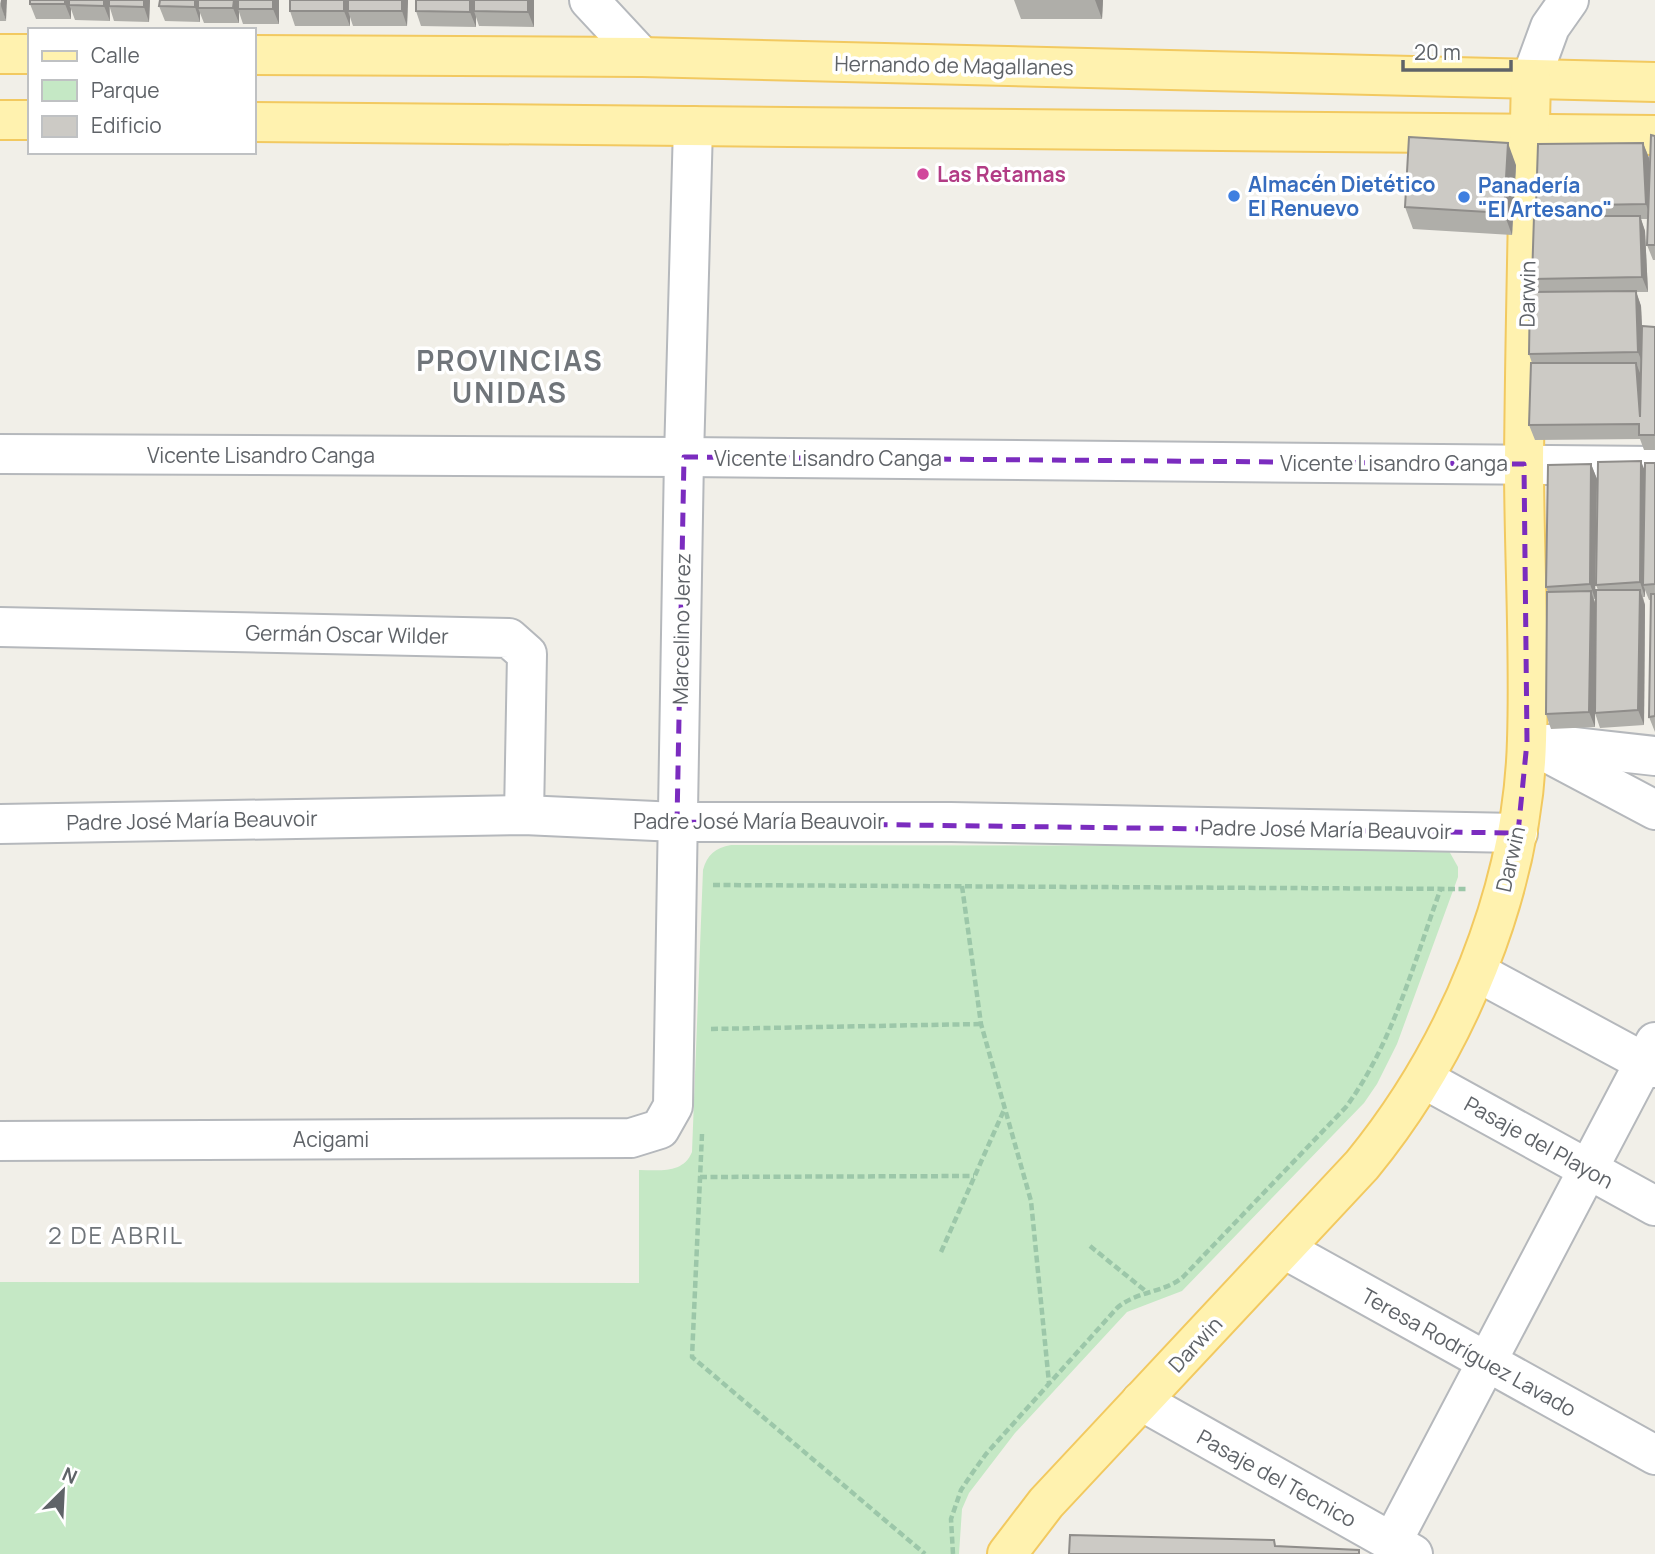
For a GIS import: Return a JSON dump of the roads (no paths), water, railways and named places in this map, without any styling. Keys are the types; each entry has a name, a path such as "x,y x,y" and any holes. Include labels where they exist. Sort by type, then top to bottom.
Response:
{"main road":[{"path":"0,54 28,54"},
{"name":"Hernando de Magallanes","path":"256,55 642,57 1655,82"},
{"name":"Darwin","path":"1007,1554 1045,1503 1377,1147 1424,1079 1477,971 1504,890 1518,833 1527,742 1524,464 1531,79"},
{"path":"0,120 28,120"},
{"path":"256,122 1655,135"}],"street":[{"path":"589,0 642,57"},
{"name":"Darwin","path":"1531,79 1550,27 1569,0"},
{"name":"Marcelino Jerez","path":"660,1129 674,1106 694,884 677,822 694,125"},
{"name":"Vicente Lisandro Canga","path":"0,454 1655,466"},
{"name":"Germán Oscar Wilder","path":"0,627 509,638 527,654 524,815"},
{"path":"1527,742 1655,756"},
{"path":"1527,742 1655,810"},
{"name":"Padre José María Beauvoir","path":"0,824 524,815 677,822 951,822 1518,833"},
{"path":"1402,1548 1486,1362 1588,1169 1651,1058 1477,971"},
{"name":"Pasaje del Playon","path":"1424,1079 1655,1206"},
{"name":"Acigami","path":"0,1141 631,1138 660,1129"},
{"name":"Teresa Rodríguez Lavado","path":"1284,1249 1655,1455"},
{"name":"Pasaje del Tecnico","path":"1141,1401 1402,1548"}],"place":[{"name":"Las Retamas","path":"923,174"},
{"name":"Almacén Dietético El Renuevo","path":"1234,196"},
{"name":"Panadería \"El Artesano\"","path":"1464,197"}],"district":[{"name":"PROVINCIAS UNIDAS","path":"510,376"},
{"name":"2 DE ABRIL","path":"116,1234"}]}
